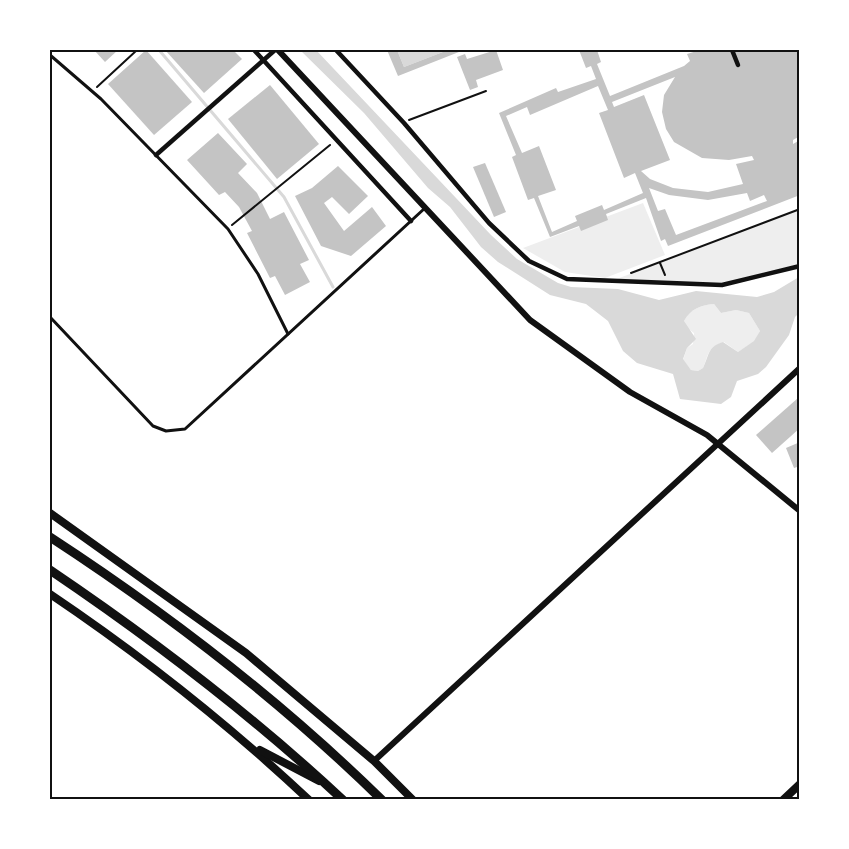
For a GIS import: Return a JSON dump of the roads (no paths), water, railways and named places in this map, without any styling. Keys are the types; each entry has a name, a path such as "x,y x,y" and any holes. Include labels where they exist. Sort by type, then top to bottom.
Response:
{"main road":[{"path":"50,537 136,593 241,675 382,800"},
{"path":"50,570 114,614 223,697 342,800"},
{"path":"783,800 800,784"}],"street":[{"path":"254,50 411,221"},
{"path":"156,155 276,50 530,320 630,392 718,444 800,511"},
{"path":"336,50 404,123 489,223 529,261 567,279 722,285 800,266"},
{"path":"732,50 738,65"},
{"path":"374,761 800,368"},
{"path":"50,513 246,652 374,761 413,800"},
{"path":"50,594 112,636 251,745 309,800"},
{"path":"251,745 328,786"}],"lane":[{"path":"50,55 92,91 228,229 258,274 288,334"},
{"path":"50,317 153,426 166,431 185,429 425,208"}],"waterway":[{"path":"159,50 284,197 333,287"}]}
